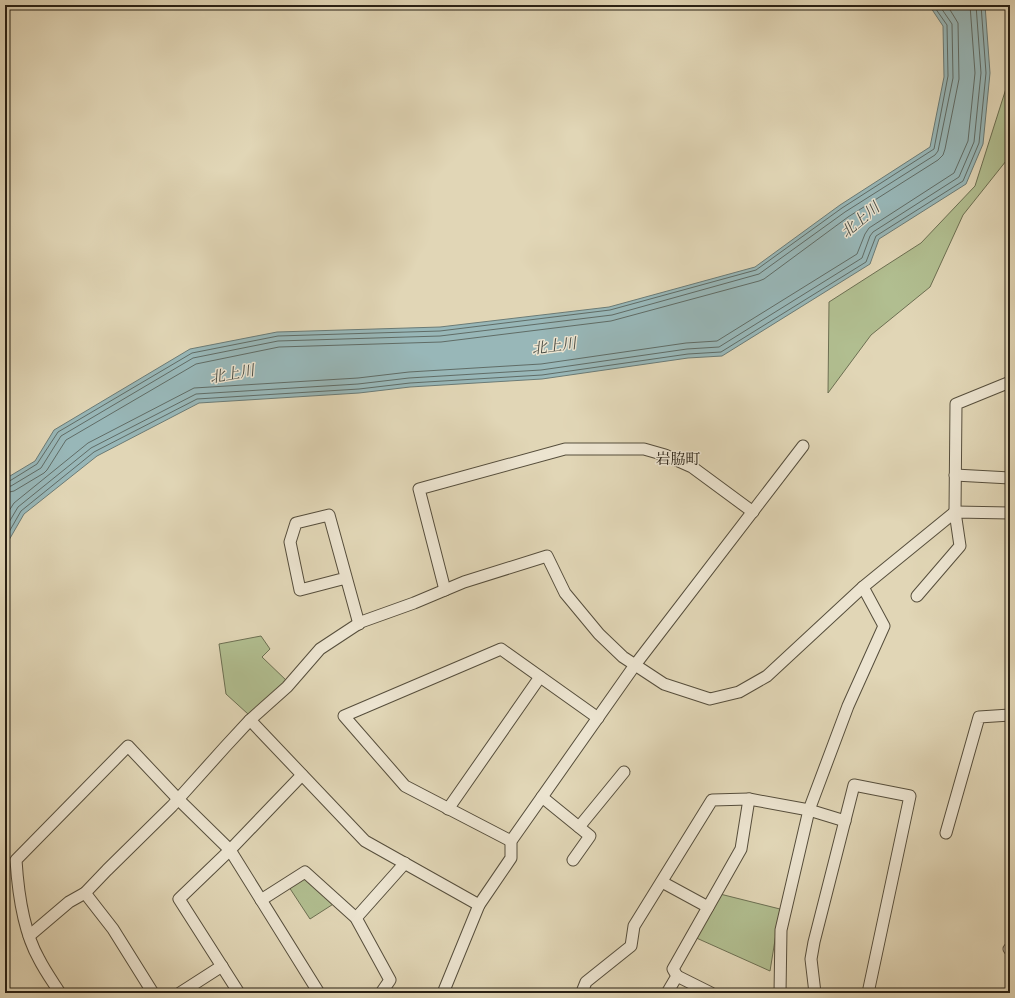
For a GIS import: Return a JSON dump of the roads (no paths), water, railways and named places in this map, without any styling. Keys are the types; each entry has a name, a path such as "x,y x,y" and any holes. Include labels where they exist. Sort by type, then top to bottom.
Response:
{"street":[{"path":"917,596 960,546 955,512 956,404 1010,382"},
{"path":"443,993 479,905 511,858 511,841 635,665 803,446"},
{"path":"445,590 419,489 565,449 644,449 665,455 692,467 753,512"},
{"path":"955,475 1010,478"},
{"path":"29,936 69,902 85,893 106,870 172,806 250,720 287,687 320,648 358,624 464,582 547,556 565,593 599,634 623,657 664,684 710,699 739,692 767,676 863,587 955,512 1010,513"},
{"path":"346,578 300,590 290,542 296,523 328,515 346,578 358,624"},
{"path":"780,993 781,930 809,810 848,706 884,626 863,587"},
{"path":"511,841 405,786 344,716 501,649 598,718"},
{"path":"448,809 540,677"},
{"path":"946,833 979,717 1010,716"},
{"path":"250,720 365,841 479,905"},
{"path":"60,993 39,959 29,936 18,887 16,860 128,746 178,799 230,850 319,993"},
{"path":"579,827 624,772"},
{"path":"239,993 179,899 230,850 302,775"},
{"path":"815,993 811,959 814,942 854,785 910,796 868,993"},
{"path":"542,798 590,836 573,860"},
{"path":"711,993 677,976 674,968 741,849 749,799"},
{"path":"583,993 582,992 586,982 631,946 634,926 712,800 749,799 809,810 845,821"},
{"path":"356,918 405,863"},
{"path":"261,900 304,872 356,918 390,980 381,993"},
{"path":"662,882 708,907"},
{"path":"85,893 112,929 153,993"},
{"path":"180,993 222,966"},
{"path":"667,993 677,976"}],"water":[{"name":"北上川","path":"929,5 985,5 990,73 983,144 966,184 879,239 870,264 722,356 688,358 542,379 410,387 359,393 199,403 97,456 24,514 5,547 5,479 35,461 54,430 190,349 277,332 440,327 609,307 755,267 840,205 930,147 944,77 943,26"}],"district":[{"name":"岩脇町","path":"678,459"}]}
